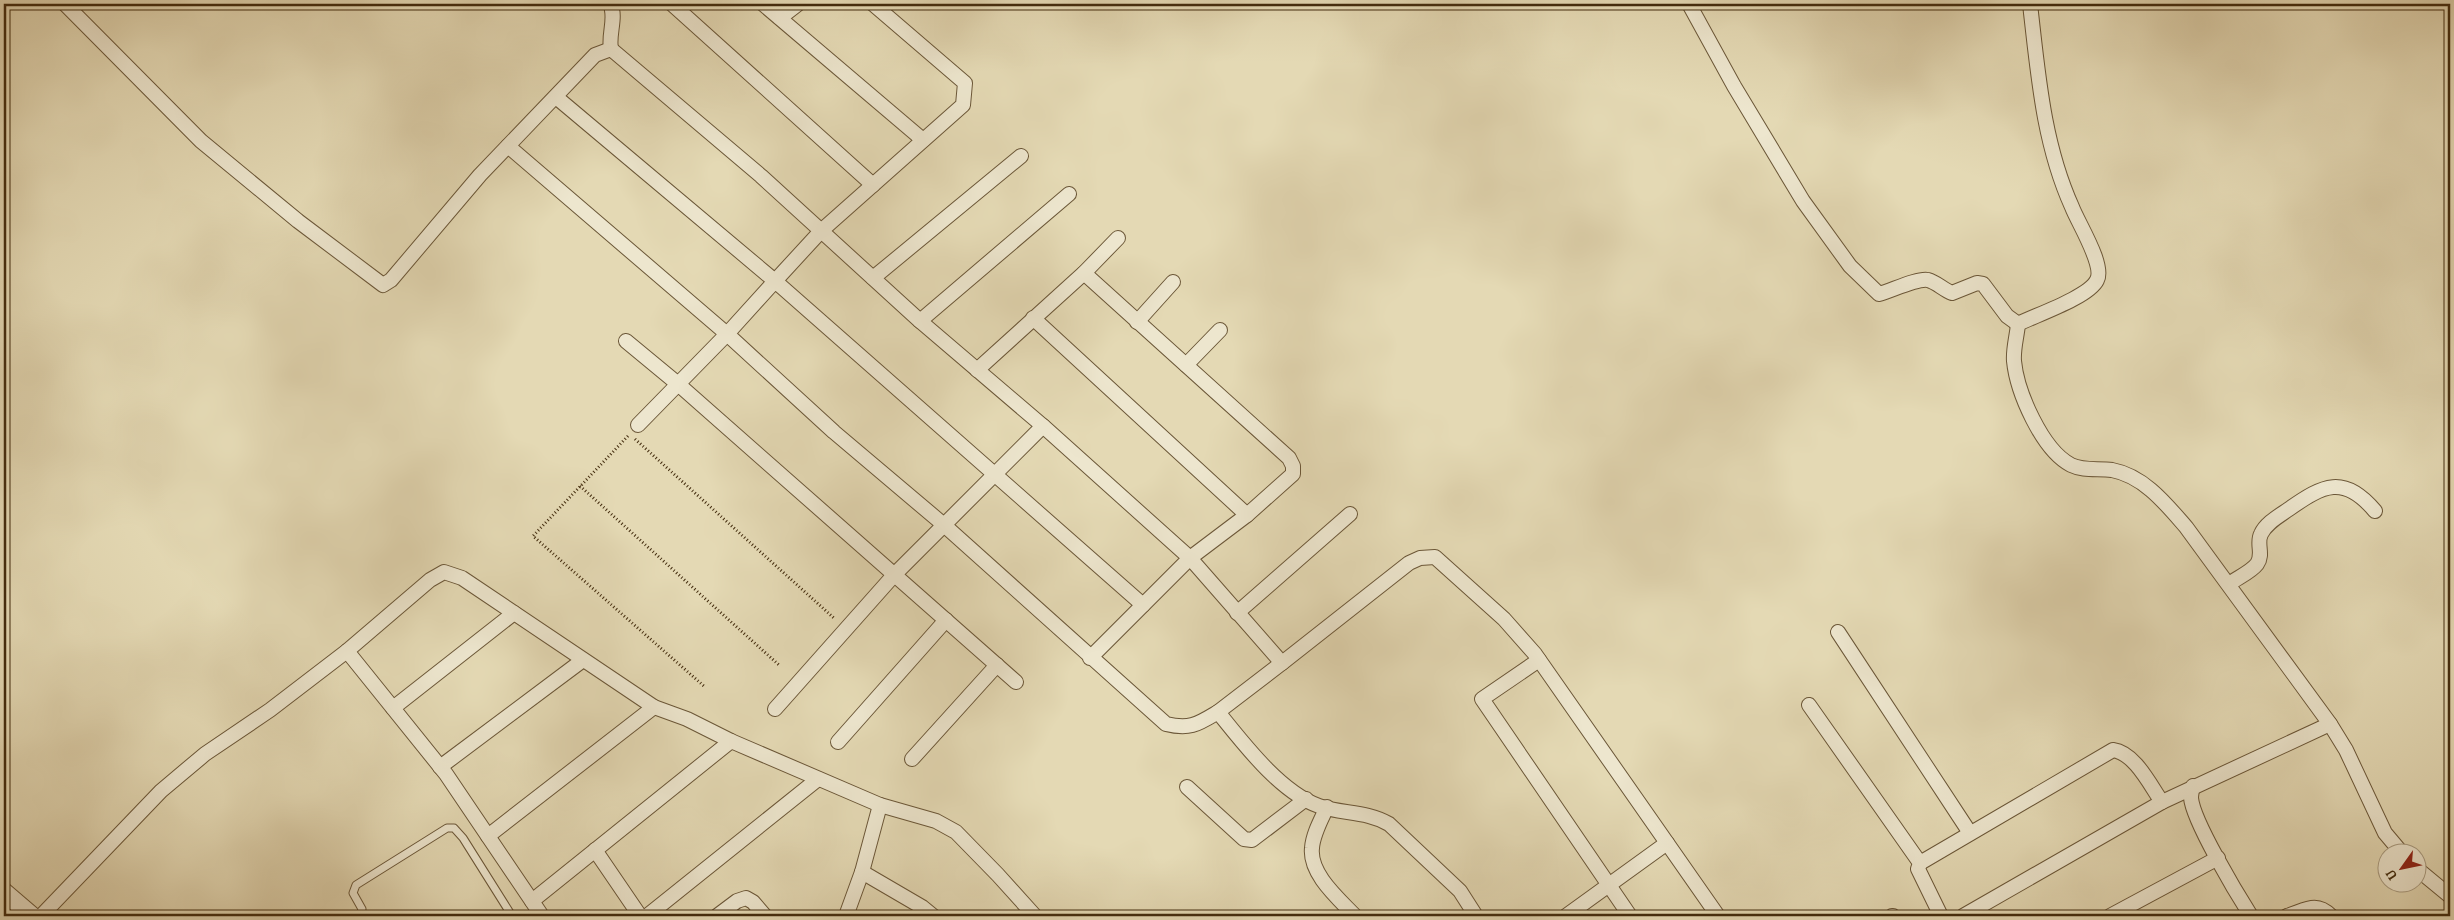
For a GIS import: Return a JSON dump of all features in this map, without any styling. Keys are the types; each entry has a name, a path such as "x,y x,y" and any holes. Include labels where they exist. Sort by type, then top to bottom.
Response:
{"street":[{"path":"65,4 200,141 298,221 383,285 391,280 508,146 556,98 594,55 610,49"},
{"path":"672,4 873,185"},
{"path":"763,4 923,140"},
{"path":"780,18 798,4"},
{"path":"633,430 727,334 821,231 963,104 965,84 873,4"},
{"path":"1689,4 1726,72 1804,200 1850,266 1879,294 1921,280 1929,280 1952,293 1977,283 1983,284 2007,316 2018,324"},
{"path":"2018,324 2085,292 2097,282 2100,274 2098,263 2071,206 2051,151 2045,127 2030,4"},
{"path":"613,5 613,18 608,39 610,49 762,176 920,321 1044,426 1190,558 1282,663"},
{"path":"556,98 775,281 1143,605"},
{"path":"508,146 727,334 834,432 944,525 1090,658 1166,724 1183,728 1199,723 1218,712 1409,563 1420,558 1435,558 1504,619 1539,660 1718,916"},
{"path":"873,278 1021,156"},
{"path":"920,321 1069,194"},
{"path":"977,370 1084,273 1118,238"},
{"path":"1084,273 1289,458 1293,466 1293,474 1248,515 1190,558 1090,658"},
{"path":"1137,322 1173,282"},
{"path":"1033,318 1248,515"},
{"path":"2018,324 2013,350 2017,378 2022,395 2046,443 2054,453 2073,466 2110,470 2126,474 2141,482 2166,504 2186,527 2330,724 2346,750 2385,833 2393,842"},
{"path":"1186,365 1220,330"},
{"path":"626,341 678,384 1016,682"},
{"path":"776,709 894,575 1044,426"},
{"path":"2229,584 2256,565 2260,558 2259,537 2273,520 2312,493 2322,488 2342,488 2353,491 2365,499 2375,511"},
{"path":"1237,613 1350,514"},
{"path":"40,916 161,791 205,754 270,710 347,651 430,580 444,572 462,578 654,707 687,719 731,742 880,805 936,821 956,832 998,874 1035,916"},
{"path":"393,708 514,613"},
{"path":"838,742 946,620"},
{"path":"1838,632 1970,833"},
{"path":"347,651 440,767 542,916"},
{"path":"440,767 583,660"},
{"path":"1539,660 1482,699 1630,916"},
{"path":"912,759 997,665"},
{"path":"1809,705 1920,863"},
{"path":"488,836 654,707"},
{"path":"1218,712 1272,775 1306,799 1327,807 1377,817 1389,824 1460,891 1476,916"},
{"path":"1964,916 2162,802 2330,724"},
{"path":"532,901 731,742"},
{"path":"1940,916 1918,869 1920,863 2113,750 2123,751 2132,760 2162,802"},
{"path":"647,916 818,779"},
{"path":"2193,786 2191,797 2196,814 2218,858 2251,916"},
{"path":"1187,787 1244,839 1252,840 1306,799"},
{"path":"846,916 862,872 880,805"},
{"path":"1327,807 1314,840 1311,858 1315,868 1335,895 1355,916"},
{"path":"1566,916 1667,843"},
{"path":"595,850 640,916"},
{"path":"2110,916 2218,858"},
{"path":"862,872 922,907 933,916"},
{"path":"2426,876 2450,896"},
{"path":"4,892 32,916"},
{"path":"717,916 737,901 746,898 765,916"},
{"path":"2287,916 2317,907 2323,908 2331,916"}],"lane":[{"path":"360,916 362,910 353,893 356,885 447,828 454,828 464,838 512,916"}],"path":[{"path":"705,687 533,536 633,430 839,623"},
{"path":"580,486 779,664"}]}
